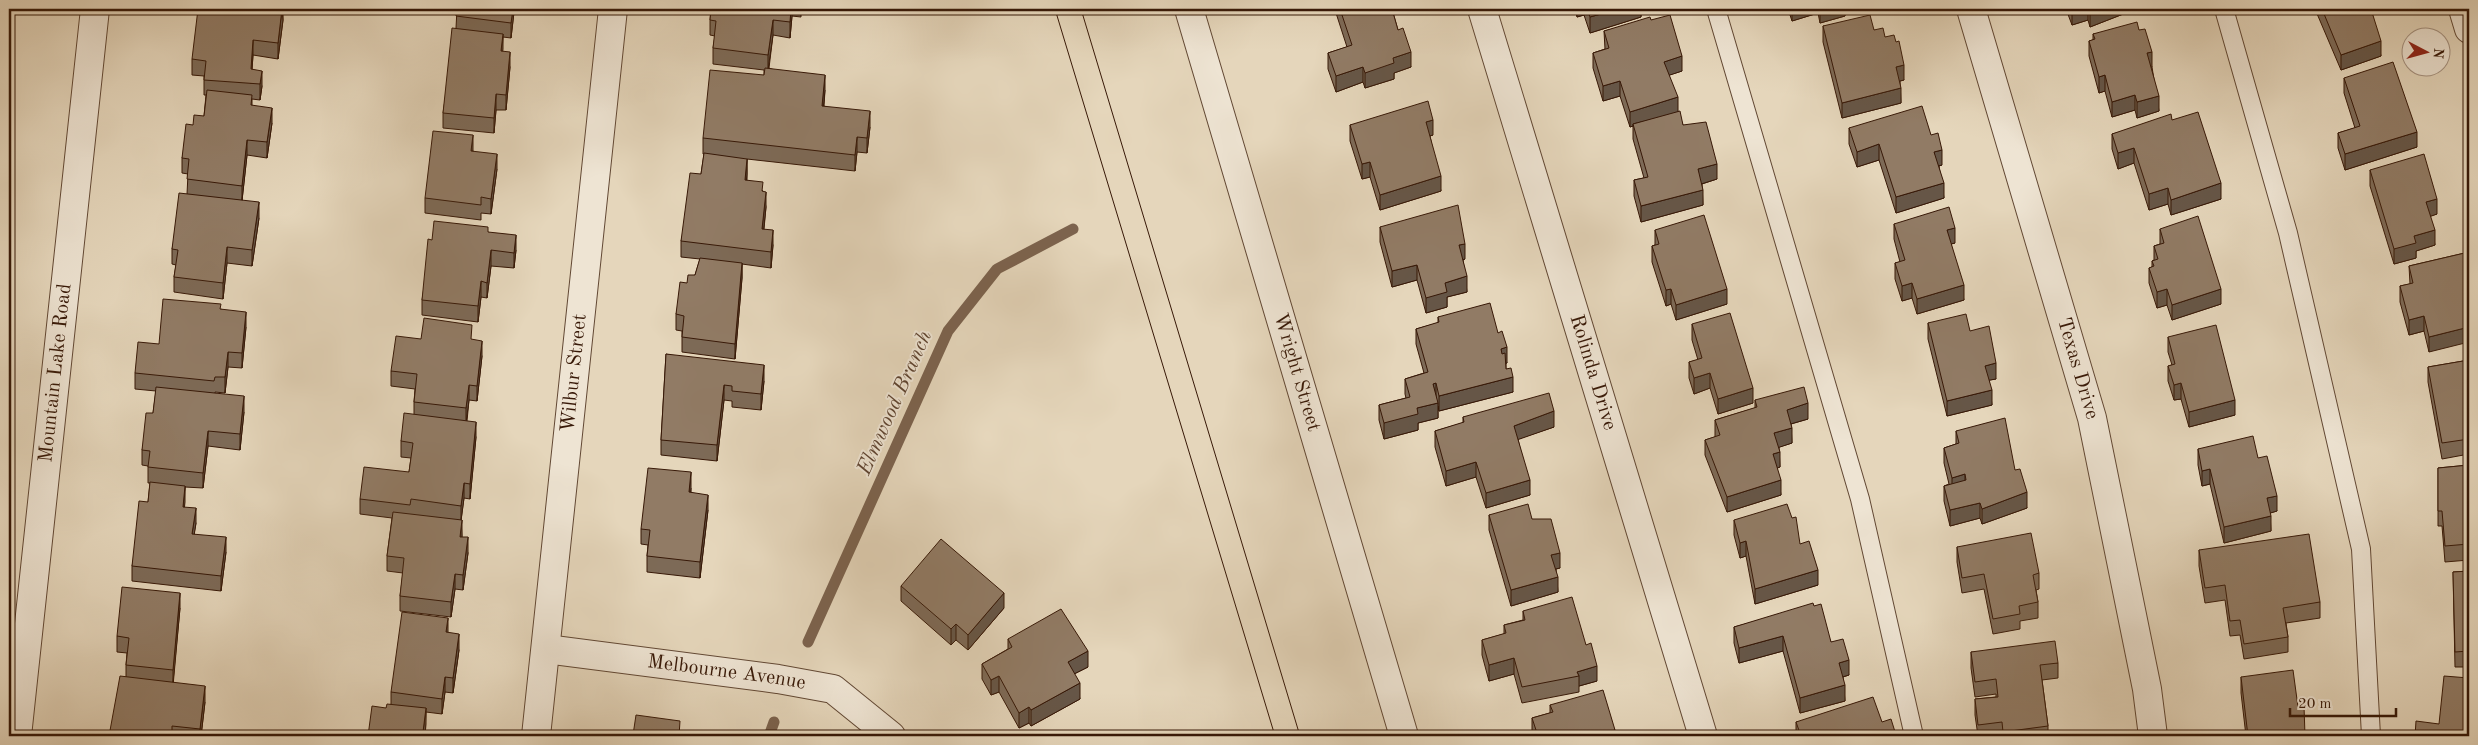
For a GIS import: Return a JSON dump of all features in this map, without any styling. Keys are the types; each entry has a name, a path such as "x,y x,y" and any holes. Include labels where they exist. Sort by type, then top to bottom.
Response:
{"street":[{"name":"Mountain Lake Road","path":"17,736 95,9"},
{"name":"Wilbur Street","path":"536,736 613,9"},
{"name":"Wright Street","path":"1189,9 1404,736"},
{"name":"Rolinda Drive","path":"1482,9 1703,736"},
{"name":"Texas Drive","path":"1971,9 2092,418 2147,689 2153,736"},
{"path":"2463,9 2469,29"},
{"name":"Melbourne Avenue","path":"546,649 778,679 833,689 891,736"}],"lane":[{"path":"1716,9 1860,499 1914,736"},
{"path":"2224,9 2288,233 2361,550 2371,736"}],"building":[{"path":"198,9 223,9 255,13 256,9 282,9 278,43 253,40 251,69 262,71 260,84 204,80 206,61 192,59"},
{"path":"457,9 513,9 511,23 456,16"},
{"path":"711,9 791,9 790,22 773,20 768,55 713,48 716,21 710,20"},
{"path":"1340,9 1392,9 1398,30 1403,28 1411,52 1393,58 1394,63 1365,73 1363,67 1336,76 1328,53 1352,45"},
{"path":"1587,9 1619,9 1590,17"},
{"path":"2322,9 2371,9 2381,41 2341,55"},
{"path":"1670,15 1682,56 1664,62 1678,97 1630,112 1620,81 1603,86 1593,53 1609,48 1604,31 1650,17 1651,20"},
{"path":"1870,15 1874,30 1883,28 1885,37 1894,35 1896,42 1899,41 1904,65 1896,67 1901,88 1842,103 1823,26"},
{"path":"2137,22 2139,30 2145,29 2152,52 2147,53 2159,96 2137,102 2135,95 2112,102 2105,75 2099,77 2089,41 2095,39 2093,34"},
{"path":"452,28 503,34 501,51 510,52 506,95 496,94 494,118 443,113"},
{"path":"2393,62 2417,132 2345,154 2338,133 2360,126 2344,78"},
{"path":"765,68 825,75 822,106 870,111 867,138 857,137 855,155 703,138 710,70 764,75"},
{"path":"207,90 252,95 251,105 272,108 267,142 247,140 242,186 187,179 189,159 182,158 186,124 193,125 194,115 204,116"},
{"path":"1428,101 1433,120 1426,122 1441,176 1380,195 1370,162 1362,164 1350,125"},
{"path":"1922,106 1931,135 1938,133 1942,150 1934,152 1944,183 1896,197 1879,144 1857,152 1849,128"},
{"path":"1680,111 1683,125 1706,122 1717,164 1698,169 1703,190 1641,206 1634,180 1648,177 1633,124"},
{"path":"2198,112 2221,183 2171,200 2168,188 2149,194 2134,148 2118,153 2112,134 2171,114 2172,120"},
{"path":"433,131 473,135 471,151 497,154 491,199 481,197 481,205 425,198"},
{"path":"704,153 747,159 745,180 763,182 762,191 766,192 762,229 773,230 771,252 681,241 690,173 701,174"},
{"path":"2424,154 2437,199 2426,202 2435,230 2414,236 2416,243 2394,249 2370,170"},
{"path":"179,193 259,202 252,250 227,247 223,283 174,277 178,250 172,249"},
{"path":"1458,205 1465,244 1459,245 1467,276 1445,283 1447,292 1426,298 1417,265 1392,271 1380,227"},
{"path":"1949,207 1955,228 1947,230 1964,285 1917,299 1912,283 1902,286 1895,263 1905,260 1894,224"},
{"path":"1704,215 1727,289 1676,305 1671,289 1666,290 1652,246 1659,244 1655,230"},
{"path":"2198,216 2221,289 2172,305 2167,289 2157,292 2149,268 2154,266 2152,261 2158,259 2154,246 2164,243 2160,229"},
{"path":"434,221 488,227 488,232 516,235 514,253 491,250 487,283 481,281 478,306 422,300 428,239 432,240"},
{"path":"2469,252 2469,299 2465,300 2469,327 2429,337 2424,316 2409,320 2400,286 2413,283 2409,266"},
{"path":"700,258 742,263 735,344 682,337 684,316 676,314 680,282 687,283 688,275 695,275"},
{"path":"163,299 221,304 220,309 246,312 242,353 228,352 225,377 215,377 214,381 135,373 138,342 159,344"},
{"path":"1490,303 1498,333 1502,331 1507,347 1501,349 1502,354 1505,353 1506,369 1511,368 1513,377 1439,396 1436,383 1433,384 1438,403 1417,408 1418,414 1384,423 1379,405 1410,397 1405,379 1428,372 1416,329 1439,322 1438,317"},
{"path":"1730,313 1753,388 1718,399 1710,373 1694,378 1689,362 1702,358 1692,324"},
{"path":"1966,314 1970,331 1989,326 1996,363 1985,366 1992,390 1947,401 1928,323"},
{"path":"424,318 472,325 471,339 482,341 477,386 469,385 466,408 414,402 417,374 391,371 396,336 421,339"},
{"path":"2216,325 2235,400 2189,412 2181,383 2174,385 2168,366 2175,364 2168,337"},
{"path":"666,354 764,365 761,394 732,391 732,386 724,385 717,445 661,440"},
{"path":"2469,360 2469,439 2442,443 2428,367"},
{"path":"156,387 244,396 240,434 208,431 203,473 148,467 150,451 142,450 146,413 153,413"},
{"path":"1804,387 1808,403 1787,410 1792,428 1774,433 1780,452 1773,454 1781,480 1727,497 1705,440 1720,435 1715,420 1757,407 1755,400"},
{"path":"1549,393 1554,411 1514,426 1530,480 1486,493 1476,462 1446,471 1435,431 1464,422 1463,417"},
{"path":"404,413 476,422 470,484 464,483 461,506 411,499 410,505 360,499 364,467 409,472 413,443 401,441"},
{"path":"2005,418 2015,470 2020,469 2027,492 1982,509 1980,503 1950,510 1944,486 1966,480 1965,474 1952,478 1944,448 1959,443 1956,431"},
{"path":"2253,436 2258,458 2267,456 2277,496 2267,498 2271,516 2224,527 2210,469 2202,471 2198,449"},
{"path":"2469,465 2469,544 2445,546 2442,511 2438,511 2438,468"},
{"path":"648,468 691,472 689,492 708,495 700,562 647,556 650,530 641,529"},
{"path":"150,482 185,486 183,507 196,508 192,534 226,537 221,576 132,566 139,501 148,502"},
{"path":"1528,504 1532,519 1551,519 1560,553 1551,555 1558,577 1511,590 1489,515"},
{"path":"1787,504 1792,518 1796,517 1800,544 1809,541 1818,570 1755,589 1746,541 1740,543 1734,520"},
{"path":"393,512 462,520 460,537 468,537 463,575 455,574 451,602 400,596 404,558 387,556"},
{"path":"2031,533 2039,573 2033,575 2038,602 2019,606 2020,614 1993,619 1984,574 1962,578 1957,547"},
{"path":"2309,534 2320,602 2283,608 2288,637 2244,644 2240,620 2230,621 2225,585 2205,588 2199,550"},
{"path":"941,539 1004,593 968,635 956,624 951,629 901,586"},
{"path":"2469,571 2469,651 2455,652 2453,572"},
{"path":"122,587 180,593 173,670 126,665 129,638 117,636"},
{"path":"1572,597 1586,645 1591,643 1597,666 1577,672 1579,676 1522,687 1514,658 1489,665 1482,640 1506,633 1504,625 1525,620 1523,611"},
{"path":"1813,603 1814,606 1821,604 1831,642 1843,639 1849,660 1839,663 1845,685 1800,698 1783,636 1739,648 1734,627"},
{"path":"1061,609 1088,651 1068,662 1080,683 1031,710 1029,707 1019,713 999,676 991,680 982,664 1012,647 1008,639"},
{"path":"402,612 448,618 446,632 459,634 453,678 445,677 442,699 391,692"},
{"path":"2055,641 2058,663 2040,665 2048,726 2003,732 2002,722 1978,725 1975,699 1998,697 1996,679 1975,682 1971,652"},
{"path":"2293,670 2298,707 2304,706 2305,736 2248,736 2241,677"},
{"path":"120,676 205,686 200,729 172,726 172,736 109,736"},
{"path":"2444,676 2469,678 2469,736 2415,736 2416,721 2439,724"},
{"path":"1603,690 1615,730 1604,733 1605,736 1538,736 1532,718 1553,712 1550,705"},
{"path":"1873,697 1882,722 1891,719 1896,735 1801,736 1796,722"},
{"path":"387,704 426,708 423,732 449,733 448,736 368,736 372,706 386,708"},
{"path":"636,715 680,721 679,736 623,736 623,734 633,735"}],"waterway":[{"name":"Elmwood Branch","path":"808,642 948,331 997,269 1073,229"},
{"name":"Elmwood Branch","path":"769,736 774,722"}],"tram line":[{"path":"1055,9 1275,736"},
{"path":"1081,9 1300,736"}]}
